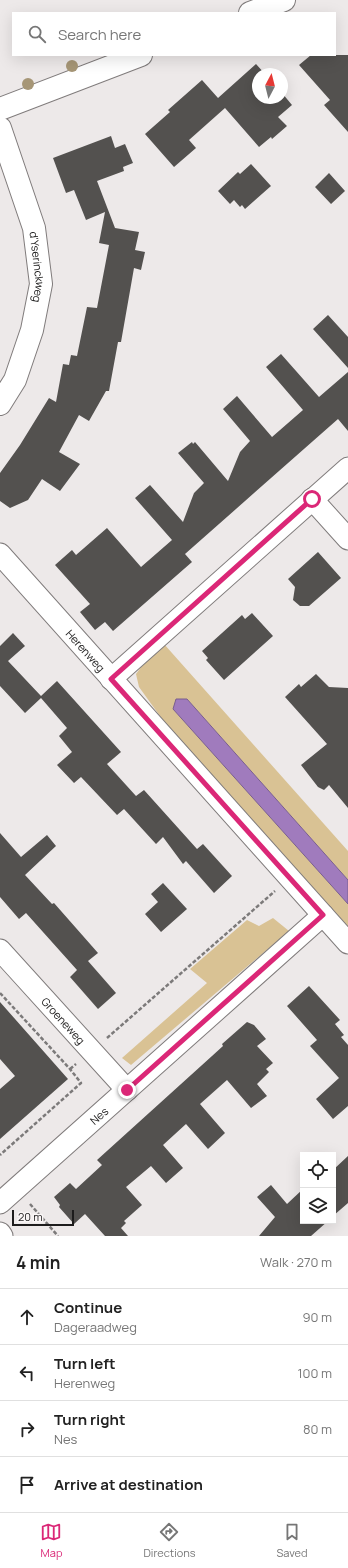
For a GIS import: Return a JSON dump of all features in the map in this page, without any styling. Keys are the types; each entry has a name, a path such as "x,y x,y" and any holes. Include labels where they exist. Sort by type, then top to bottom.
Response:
{"street":[{"path":"253,12 284,0"},
{"path":"0,109 138,56"},
{"name":"d'Yserinckweg","path":"0,128 34,228 40,284 32,330 15,380 0,404"},
{"path":"111,679 348,468"},
{"path":"312,499 348,539"},
{"name":"Herenweg","path":"0,554 348,943"},
{"name":"Nes","path":"0,1203 323,915"},
{"name":"Groeneweg","path":"0,950 127,1090"}],"path":[{"path":"70,1069 290,878"},
{"path":"0,993 81,1083 0,1155"},
{"path":"16,1189 58,1236"}],"shaded area":[{"path":"164,644 348,851 348,880 187,699 173,709 348,904 348,927 165,723 139,687 136,674 147,659"},
{"path":"176,699 187,699 348,880 348,904 173,709"},
{"path":"273,918 289,931 131,1065 122,1058 207,983 190,969 247,920 259,926"}],"building":[{"path":"348,55 348,132 324,105 330,100 299,65 310,56"},
{"path":"256,64 260,68 252,68 252,104 288,104 288,100 292,105 278,117 287,126 272,139 271,137 259,147 225,108 189,140 196,148 174,167 145,134 170,112 168,110 202,80 218,98"},
{"path":"111,136 115,148 125,144 133,163 123,167 124,171 97,181 115,228 139,232 135,250 145,252 141,270 134,268 121,342 118,342 109,391 106,391 89,421 79,415 59,452 80,464 60,491 42,479 28,500 10,508 0,501 0,473 20,445 49,398 56,402 63,364 69,365 71,355 77,356 87,307 97,308 109,245 99,243 105,212 86,220 74,190 66,193 53,158"},
{"path":"251,164 271,186 245,209 242,205 240,207 234,200 230,204 218,191 238,172 240,174"},
{"path":"329,173 345,191 331,204 315,187"},
{"path":"328,315 348,337 348,368 313,329"},
{"path":"281,354 319,397 348,372 348,431 338,419 185,554 192,562 113,631 105,622 95,630 80,612 90,604 55,565 72,550 76,555 107,528 141,567 172,540 135,498 150,485 183,522 194,493 204,483 178,453 192,442 193,444 195,442 228,481 240,452 250,441 223,409 237,396 272,437 303,410 266,367"},
{"path":"318,552 341,578 309,606 300,606 293,600 295,587 288,579"},
{"path":"252,613 273,636 224,680 206,660 208,658 202,651 242,615 245,619"},
{"path":"13,633 25,646 8,661 41,696 57,681 121,752 107,764 136,796 144,790 197,849 203,844 232,876 214,893 186,861 183,864 163,837 156,844 124,809 117,815 81,777 74,783 57,765 72,752 59,736 67,728 41,698 25,713 0,686 0,646"},
{"path":"316,674 329,687 348,688 348,808 329,785 324,790 318,787 301,765 327,744 285,697 299,684 301,687"},
{"path":"0,833 21,857 47,835 56,846 25,875 52,904 54,903 98,953 88,961 116,993 98,1009 70,977 77,970 26,913 19,919 0,897"},
{"path":"163,883 187,909 161,932 145,914 158,902 151,894"},
{"path":"309,986 340,1020 335,1024 344,1035 341,1037 348,1045 348,1106 333,1119 316,1099 339,1078 310,1046 317,1040 287,1006"},
{"path":"0,1002 68,1079 0,1139 0,1089 15,1076 0,1059"},
{"path":"247,1022 254,1025 266,1039 257,1046 273,1063 266,1069 269,1072 257,1084 267,1096 251,1108 227,1080 200,1104 225,1133 208,1149 186,1124 163,1145 183,1168 166,1183 151,1166 126,1187 142,1205 124,1221 126,1223 121,1228 128,1236 105,1236 85,1214 74,1224 59,1207 60,1205 54,1197 70,1183 76,1189 102,1165 97,1160 223,1046 222,1044"},
{"path":"348,1156 348,1203 336,1213 336,1188 336,1167"},
{"path":"271,1185 287,1204 300,1192 300,1224 325,1224 311,1236 259,1236 275,1217 257,1197"}],"route":[{"path":"127,1090 323,915 111,679 312,499"}]}
